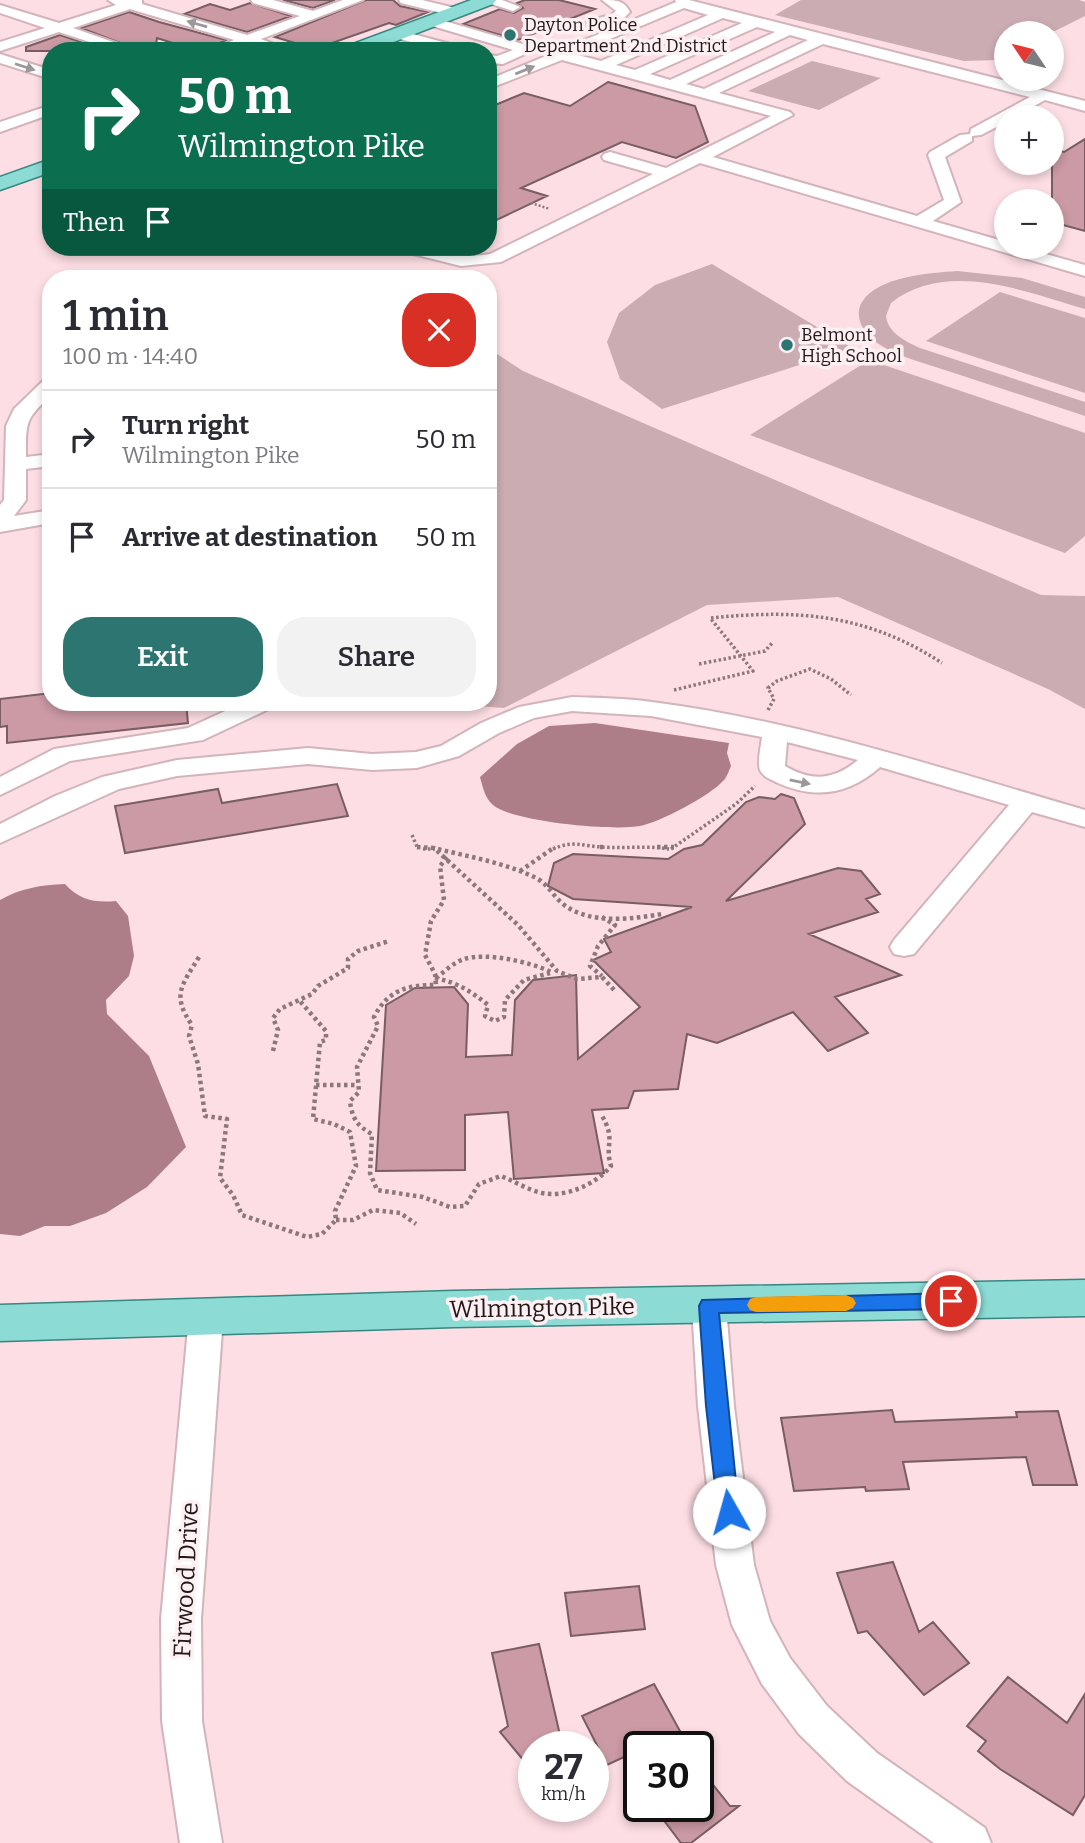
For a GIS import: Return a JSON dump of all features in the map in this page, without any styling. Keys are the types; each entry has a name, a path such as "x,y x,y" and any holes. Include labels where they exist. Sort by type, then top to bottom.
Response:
{"main road":[{"path":"375,42 487,0"},
{"path":"4,179 42,168"},
{"name":"Wilmington Pike","path":"0,1323 1085,1298"}],"street":[{"path":"115,0 136,2 258,42"},
{"path":"258,0 313,16"},
{"path":"240,42 356,0"},
{"path":"406,0 454,12"},
{"path":"487,0 513,7"},
{"path":"576,30 616,18 623,12 621,5 609,0"},
{"path":"0,47 136,2"},
{"path":"497,81 682,2 754,23 1085,106"},
{"path":"0,9 103,42"},
{"path":"603,66 721,14"},
{"path":"431,21 526,50"},
{"path":"637,75 754,23"},
{"path":"671,85 788,31"},
{"path":"398,33 429,42"},
{"path":"705,94 820,40"},
{"path":"497,61 547,41"},
{"path":"435,256 450,261 495,258 785,115 561,55"},
{"path":"0,58 42,72"},
{"path":"920,222 953,202 936,155 1042,96"},
{"path":"0,127 42,112"},
{"path":"610,157 667,173"},
{"path":"700,158 1085,271"},
{"path":"0,522 15,500 16,426 21,413 42,393"},
{"path":"15,464 42,461"},
{"path":"0,522 42,517"},
{"path":"0,835 64,802 111,783 177,768 308,756 372,762 417,760 450,751 490,728 528,712 572,704 628,707 765,731 876,757 1085,820"},
{"path":"0,787 63,754 194,735 245,711"},
{"path":"765,731 772,769 796,782 830,785 849,779 876,757"},
{"path":"904,947 1026,802"},
{"path":"709,1306 716,1406 735,1565 752,1625 776,1671 813,1720 862,1767 970,1843"},
{"name":"Firwood Drive","path":"201,1843 181,1721 181,1619 206,1317"}],"path":[{"path":"628,707 638,698 753,671 711,618 802,613 838,618 919,646 942,663"},
{"path":"699,664 765,651 774,645 773,642"},
{"path":"765,731 774,699 768,688 800,671 810,668 831,679 851,695"},
{"path":"520,871 555,847 578,842 600,847 650,846 671,849 736,804 753,786 762,783"},
{"path":"412,835 418,849 434,848 520,871 541,880 553,895 568,907 601,916 632,919 662,914"},
{"path":"434,848 518,925 557,971 577,979 602,977"},
{"path":"447,858 439,866 444,900 432,921 425,955 436,978 436,985 410,985 394,991 381,1003 374,1017 378,1026 358,1067 359,1091 350,1101 351,1117 372,1135 370,1173 377,1190 428,1199 443,1207 465,1206 479,1184 501,1176 542,1193 564,1194 601,1178 611,1166 608,1156 610,1129 601,1114"},
{"path":"601,916 615,925 598,946 590,966 616,992"},
{"path":"273,1051 278,1030 273,1018 280,1009 312,994 318,986 348,968 348,959 358,951 388,941"},
{"path":"199,957 178,993 179,1007 192,1025 189,1036 198,1064 205,1116 228,1119 220,1178 233,1195 242,1215 307,1237 322,1234 336,1220 354,1220 373,1210 400,1213 415,1224"},
{"path":"436,978 462,959 479,957 533,963 550,973"},
{"path":"436,978 457,981 471,991 488,1005 485,1016 495,1021 504,1017 505,1000 524,980 557,971"},
{"path":"299,1000 326,1031 326,1040 320,1042 313,1119 334,1124 350,1132 356,1166 335,1211 336,1220"},
{"path":"316,1085 358,1085"}],"shaded area":[{"path":"801,0 1085,2 1085,16 1064,26 1064,21 994,21 994,60 964,61 775,15"},
{"path":"812,61 881,78 819,110 748,91"},
{"path":"712,264 852,348 662,409 620,379 607,342 619,313 655,285"},
{"path":"957,271 1022,278 1085,297 1085,309 987,283 936,283 913,290 891,303 886,316 894,332 920,348 1085,402 1085,416 903,356 882,346 866,332 859,317 860,307 870,293 880,286 906,278"},
{"path":"1000,292 1085,318 1085,393 926,341"},
{"path":"497,354 523,371 1041,595 1085,596 1085,709 1048,689 838,597 707,605 504,708 497,707"},
{"path":"869,360 1085,433 1085,536 1065,553 750,435"},
{"path":"595,723 729,743 727,753 731,766 724,780 697,801 640,826 587,826 541,820 504,811 488,799 480,777 517,744 549,726"},
{"path":"65,884 76,894 88,899 116,901 128,916 134,956 129,976 106,1000 107,1014 149,1056 186,1147 147,1187 106,1213 70,1226 45,1226 20,1236 0,1234 0,900 31,888"}],"building":[{"path":"283,0 335,0 313,8"},
{"path":"366,0 393,0 400,6 428,12 396,25 389,23 335,42 292,42 275,37"},
{"path":"525,0 559,0 595,9 518,40 463,24 500,9 514,13 523,8 517,3"},
{"path":"250,3 291,16 247,32 184,14 210,4 230,10"},
{"path":"129,12 226,40 170,42 157,38 156,42 118,42 81,28"},
{"path":"60,35 81,42 42,42 42,51 26,51 26,47"},
{"path":"608,82 695,106 708,142 676,158 622,142 521,188 547,196 497,220 497,104 524,93 570,106"},
{"path":"1085,139 1085,231 1064,225 1064,189 1052,189 1052,175 1064,175 1064,152"},
{"path":"42,694 42,711 187,711 188,723 7,743 7,726 0,727 0,699"},
{"path":"337,784 348,816 125,853 115,806 218,789 222,803"},
{"path":"781,794 794,798 805,824 726,901 838,868 861,871 880,894 866,899 878,912 809,934 901,975 835,997 868,1033 828,1051 793,1012 717,1043 687,1034 678,1089 634,1091 628,1108 592,1110 604,1173 514,1179 508,1112 465,1115 465,1170 376,1171 386,1005 415,988 454,987 468,1004 466,1057 512,1055 515,1000 533,980 576,975 578,1059 640,1007 593,960 611,952 604,939 692,907 573,899 548,886 554,863 573,854 668,859 684,849 702,845 746,802 759,797 775,799"},
{"path":"892,1410 895,1422 1017,1417 1016,1412 1058,1411 1077,1485 1033,1485 1026,1457 903,1462 909,1489 866,1491 865,1487 794,1491 781,1418"},
{"path":"893,1562 919,1632 933,1622 969,1663 924,1695 867,1631 858,1633 837,1573"},
{"path":"639,1586 645,1629 571,1636 565,1593"},
{"path":"539,1644 559,1731 518,1731 518,1754 500,1732 508,1726 492,1653"},
{"path":"1008,1677 1067,1723 1085,1694 1085,1795 1073,1815 1000,1769 978,1751 986,1741 967,1726"},
{"path":"654,1684 680,1731 623,1731 623,1758 609,1764 609,1731 590,1731 582,1716"},
{"path":"714,1786 730,1806 739,1806 691,1843 681,1843 665,1822 714,1822"}],"slow traffic":[{"path":"756,1305 846,1303"}],"place":[{"name":"Dayton Police Department 2nd District","path":"510,35"},
{"name":"Belmont High School","path":"787,345"}],"route":[{"path":"729,1512 716,1406 709,1306 951,1301"}]}
